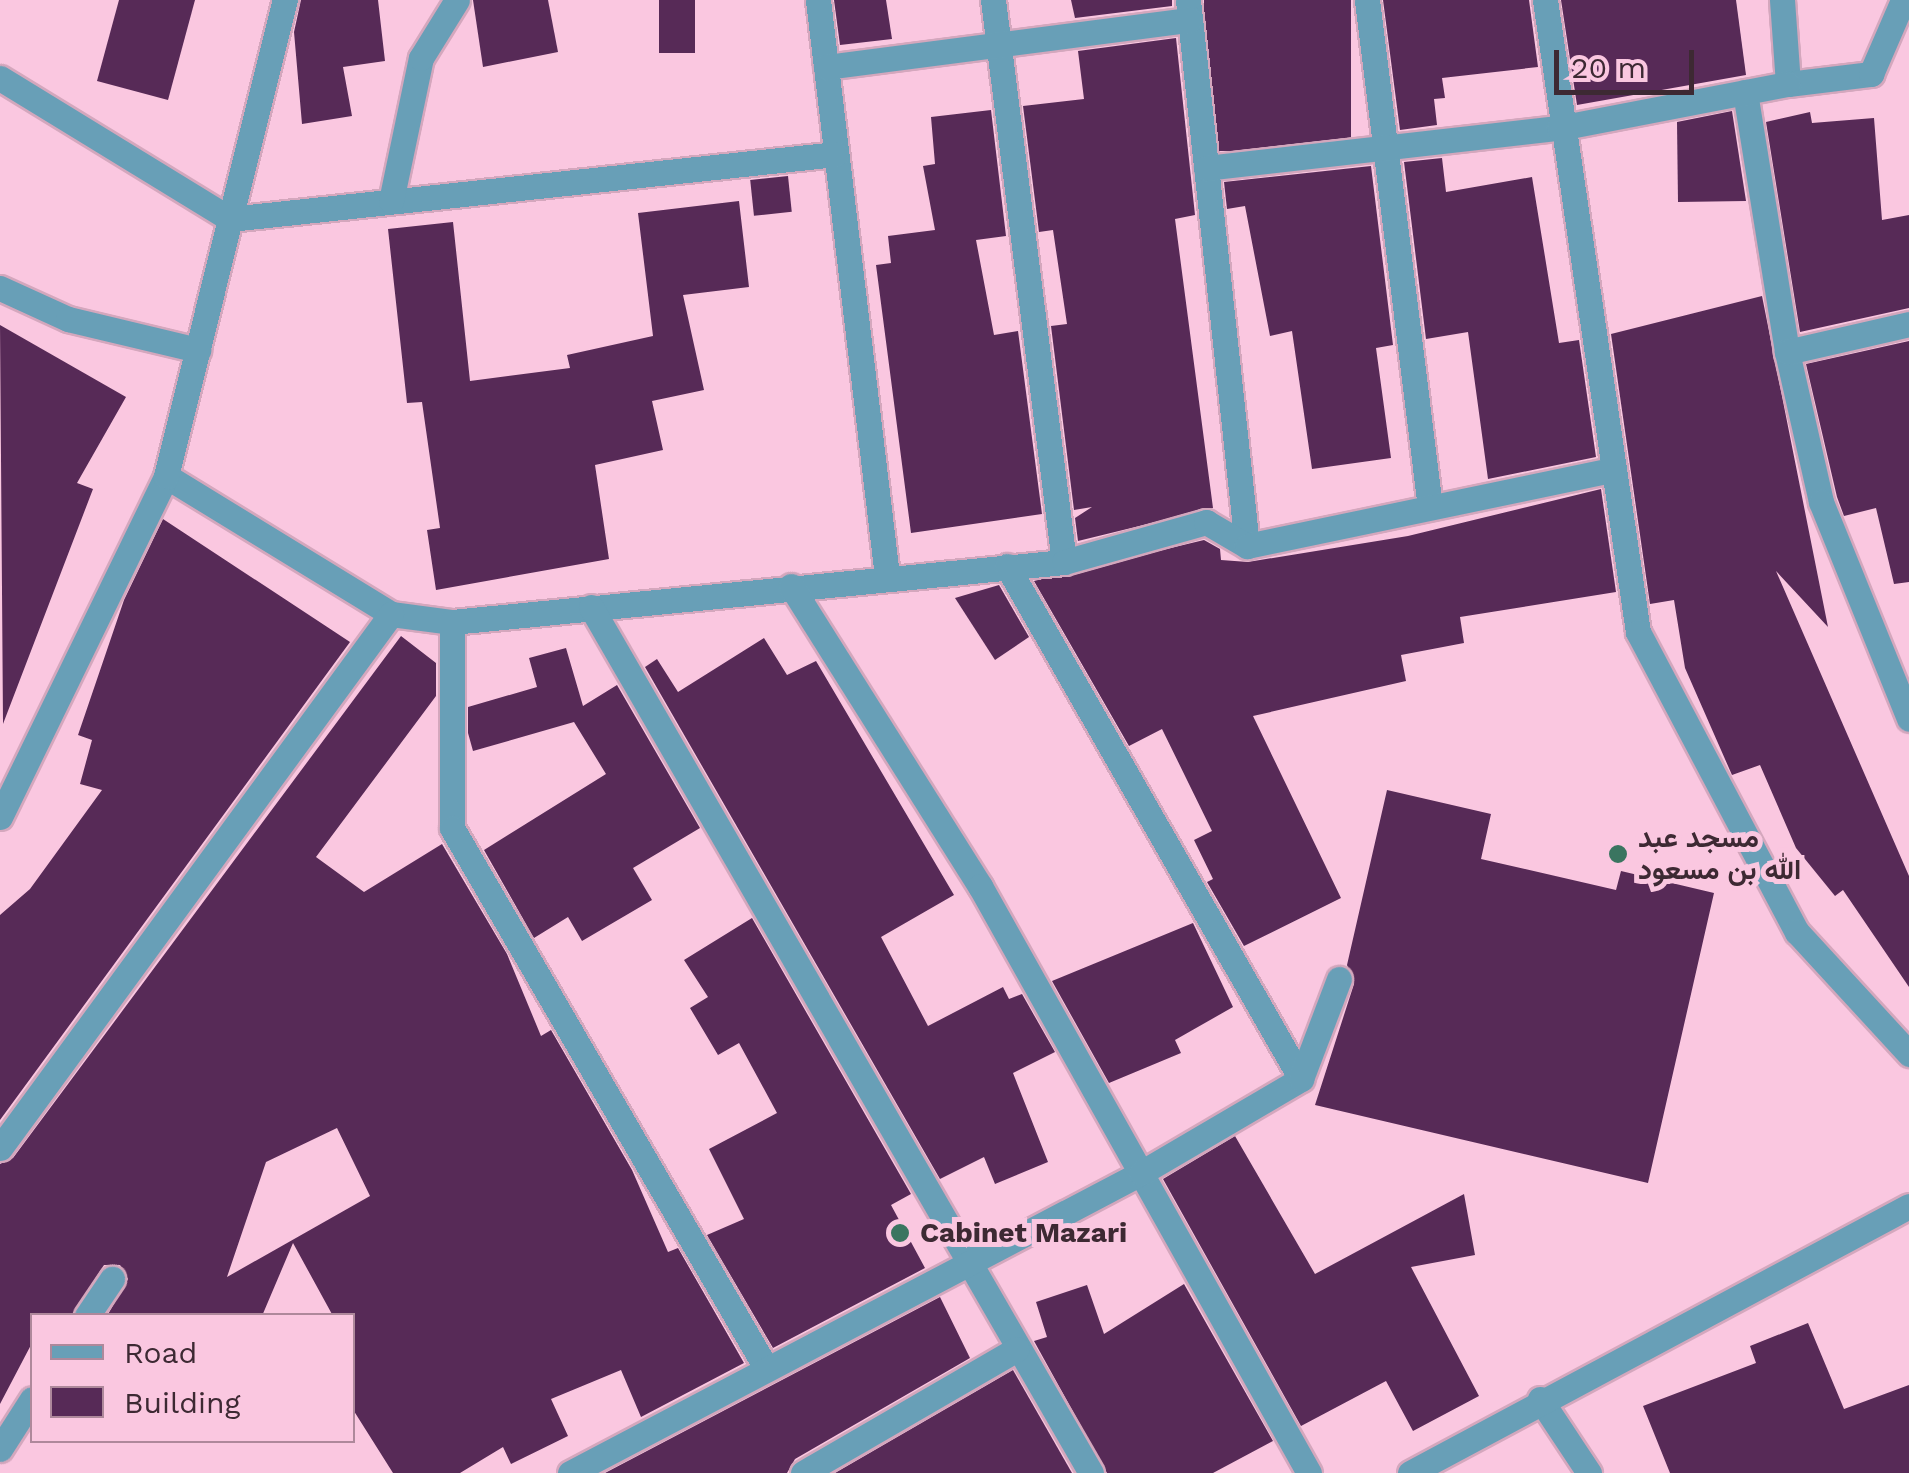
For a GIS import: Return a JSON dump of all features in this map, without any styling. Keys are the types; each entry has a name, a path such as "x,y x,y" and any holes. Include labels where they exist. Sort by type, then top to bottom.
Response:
{"street":[{"path":"0,817 166,476 285,0"},
{"path":"391,201 422,58 456,0"},
{"path":"818,0 888,576"},
{"path":"993,0 1064,562"},
{"path":"1367,0 1430,507"},
{"path":"1545,0 1559,128 1638,632 1796,932 1909,1054"},
{"path":"1782,0 1788,84"},
{"path":"1206,168 1384,143 1559,128 1788,84 1871,74 1902,0"},
{"path":"826,67 998,44 1189,10 1247,546"},
{"path":"0,78 230,219 836,154"},
{"path":"1745,92 1787,352 1821,502 1909,719"},
{"path":"0,288 68,320 198,350"},
{"path":"1787,352 1909,324"},
{"path":"166,476 391,614 452,622 888,576 1064,562 1206,522 1247,546 1612,470"},
{"path":"1007,566 1301,1080"},
{"path":"790,586 980,886 1309,1473"},
{"path":"591,608 972,1257 1017,1349 1091,1473"},
{"path":"0,1148 391,614"},
{"path":"452,622 452,828 766,1368"},
{"path":"570,1473 972,1257 1141,1173 1301,1080 1339,978"},
{"path":"1410,1473 1540,1399 1909,1206"},
{"path":"90,1313 112,1278"},
{"path":"803,1473 1017,1349"},
{"path":"1540,1399 1589,1473"},
{"path":"0,1449 30,1402"}],"building":[{"path":"119,0 195,0 168,100 97,81"},
{"path":"301,0 378,0 385,61 343,67 352,116 302,124 294,32"},
{"path":"473,0 548,0 558,52 483,67"},
{"path":"659,0 695,0 695,53 659,53"},
{"path":"834,0 886,0 892,39 840,45"},
{"path":"1071,0 1172,0 1172,6 1075,18"},
{"path":"1204,0 1351,0 1351,151 1204,151"},
{"path":"1383,0 1529,0 1538,67 1442,78 1445,98 1434,99 1437,125 1400,130"},
{"path":"1561,0 1736,0 1746,75 1577,105"},
{"path":"1176,38 1195,215 1175,219 1213,508 1078,541 1075,518 1092,507 1074,510 1051,326 1067,324 1053,230 1039,232 1023,106 1084,99 1078,51"},
{"path":"991,110 1006,236 976,240 994,335 1018,331 1042,514 911,533 876,265 891,263 888,236 935,230 923,166 935,164 931,117"},
{"path":"1732,111 1746,201 1678,202 1677,122"},
{"path":"1810,112 1812,123 1874,118 1882,220 1909,215 1909,308 1800,332 1766,122"},
{"path":"1442,158 1446,192 1532,177 1559,343 1579,340 1596,457 1488,479 1468,332 1426,339 1404,162"},
{"path":"1371,166 1393,345 1376,348 1391,458 1312,469 1292,331 1270,336 1245,206 1227,209 1224,182"},
{"path":"788,176 792,212 754,216 750,180"},
{"path":"739,201 749,287 683,295 704,390 652,401 663,450 595,465 609,559 436,590 427,530 440,528 422,402 407,403 388,229 453,222 470,381 570,368 567,355 653,336 638,213"},
{"path":"1762,296 1828,627 1776,571 1909,876 1909,987 1843,890 1835,896 1796,848 1760,765 1732,775 1685,668 1674,600 1650,604 1611,334"},
{"path":"0,325 126,397 77,483 93,489 3,724"},
{"path":"1909,341 1909,582 1894,584 1876,508 1844,516 1806,364"},
{"path":"1601,489 1616,592 1460,617 1464,643 1401,655 1406,681 1253,716 1341,898 1244,946 1207,882 1213,879 1194,840 1212,831 1162,729 1129,746 1034,581 1204,540 1220,549 1221,560 1248,562 1408,536"},
{"path":"163,519 350,642 0,1120 0,915 30,889 102,790 80,784 92,740 78,735 124,600"},
{"path":"999,585 1029,637 995,660 955,598"},
{"path":"401,636 436,663 436,696 316,857 364,892 442,844 507,954 541,1036 551,1030 632,1170 668,1252 678,1248 744,1363 641,1417 621,1370 551,1399 568,1436 511,1464 503,1447 460,1473 393,1473 355,1413 355,1313 331,1313 293,1243 263,1313 109,1313 128,1279 120,1265 104,1265 73,1313 30,1313 30,1347 0,1404 0,1164 13,1158","holes":["337,1128 370,1196 227,1277 266,1162"]},
{"path":"764,638 787,675 816,661 954,895 881,937 928,1026 1003,987 1009,999 1022,994 1055,1052 1013,1073 1048,1162 995,1184 984,1157 940,1179 645,667 657,659 678,692"},
{"path":"566,648 583,706 617,685 700,828 633,868 652,900 582,941 568,917 534,938 484,850 606,774 574,722 473,751 468,733 468,707 537,687 529,658"},
{"path":"1387,790 1491,814 1481,859 1616,890 1621,871 1714,893 1648,1183 1315,1105 1354,984 1347,965"},
{"path":"752,918 911,1194 891,1205 925,1268 773,1348 707,1235 744,1219 709,1149 777,1113 739,1043 718,1055 690,1008 708,997 684,960"},
{"path":"1193,923 1233,1007 1175,1040 1181,1053 1109,1083 1052,981"},
{"path":"1235,1136 1315,1274 1464,1194 1475,1255 1411,1267 1479,1396 1413,1431 1386,1381 1301,1426 1163,1179"},
{"path":"1184,1284 1273,1441 1213,1473 1107,1473 1034,1341 1047,1337 1036,1302 1087,1285 1104,1334"},
{"path":"940,1297 970,1358 795,1459 787,1473 605,1473"},
{"path":"1808,1323 1844,1409 1909,1385 1909,1473 1670,1473 1643,1406 1756,1363 1750,1346"},
{"path":"1013,1370 1072,1473 835,1473"}],"place":[{"name":"مسجد عبد الله بن مسعود","path":"1618,854"},
{"name":"Cabinet Mazari","path":"900,1233"}]}
